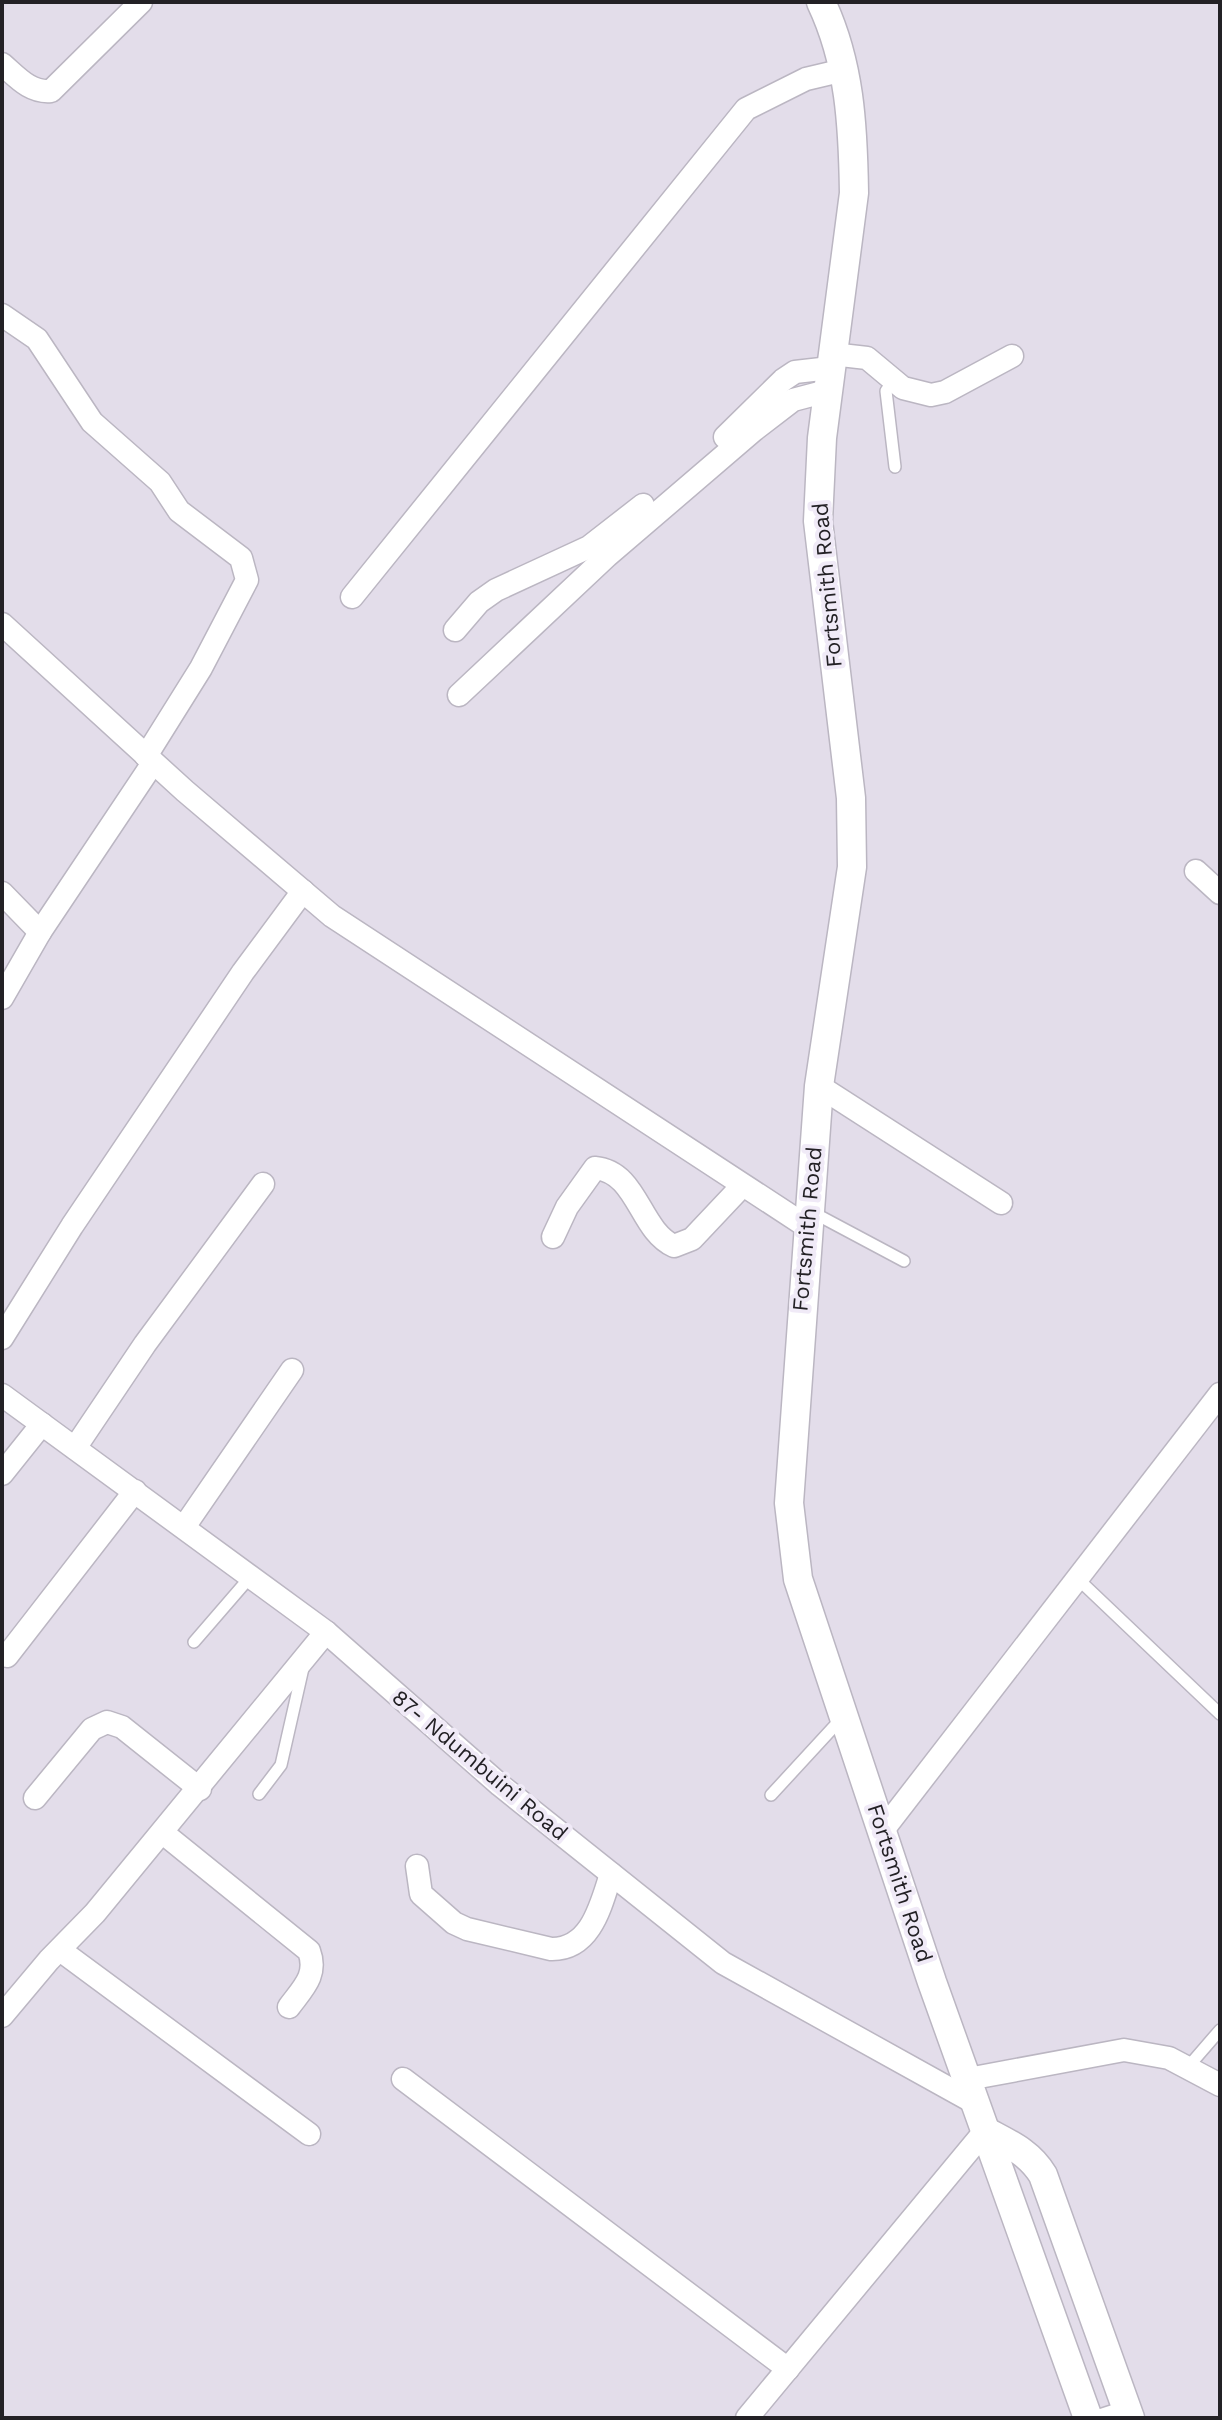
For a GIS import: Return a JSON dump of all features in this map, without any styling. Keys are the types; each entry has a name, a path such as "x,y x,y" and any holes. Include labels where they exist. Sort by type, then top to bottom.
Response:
{"street":[{"path":"2,64 27,86 39,92 51,91 141,2"},
{"name":"Fortsmith Road","path":"821,2 835,33 850,97 854,193 830,371 818,521 851,798 852,867 819,1086 807,1218 789,1503 798,1579 985,2131 1089,2418"},
{"path":"352,597 746,109 806,79 844,70"},
{"path":"2,315 37,339 92,422 160,482 179,511 224,542 245,567 247,580 150,759 40,932 2,998"},
{"path":"455,630 479,602 496,590 606,536 732,431 795,372 830,371 867,358 893,381 921,394 945,392 1012,356"},
{"path":"459,695 607,556 754,430 830,371"},
{"path":"2,624 150,759 332,916 742,1186 807,1218"},
{"path":"1196,871 1220,893"},
{"path":"2,1338 72,1226 243,972 303,891"},
{"path":"2,893 40,932"},
{"path":"819,1086 1001,1203"},
{"path":"553,1237 567,1207 595,1168 626,1185 645,1219 674,1246 692,1239 742,1186"},
{"path":"75,1448 145,1344 263,1184"},
{"path":"184,1527 292,1370"},
{"path":"883,1830 1220,1394"},
{"name":"87- Ndumbuini Road","path":"2,1395 326,1632 500,1785 723,1963 972,2092"},
{"path":"2,1474 42,1424"},
{"path":"7,1656 135,1491"},
{"path":"2,2016 163,1833 326,1632"},
{"path":"35,1798 92,1729 107,1722 122,1727 200,1789"},
{"path":"163,1833 309,1951 314,1969 289,2007"},
{"path":"417,1866 421,1894 454,1923 525,1944 563,1949 586,1934 611,1874"},
{"path":"60,1950 309,2134"},
{"path":"972,2092 1124,2050 1153,2053 1188,2067 1220,2085"},
{"path":"403,2079 788,2369"},
{"path":"747,2418 985,2131 1021,2150 1033,2160 1043,2175 1128,2412"}],"lane":[{"path":"893,381 886,391 895,467"},
{"path":"807,1218 904,1261"},
{"path":"194,1642 251,1576"},
{"path":"1078,1579 1220,1714"},
{"path":"259,1794 281,1765 305,1660"},
{"path":"771,1795 844,1715"},
{"path":"1188,2067 1220,2030"},
{"path":"1089,2418 1128,2412"}]}
